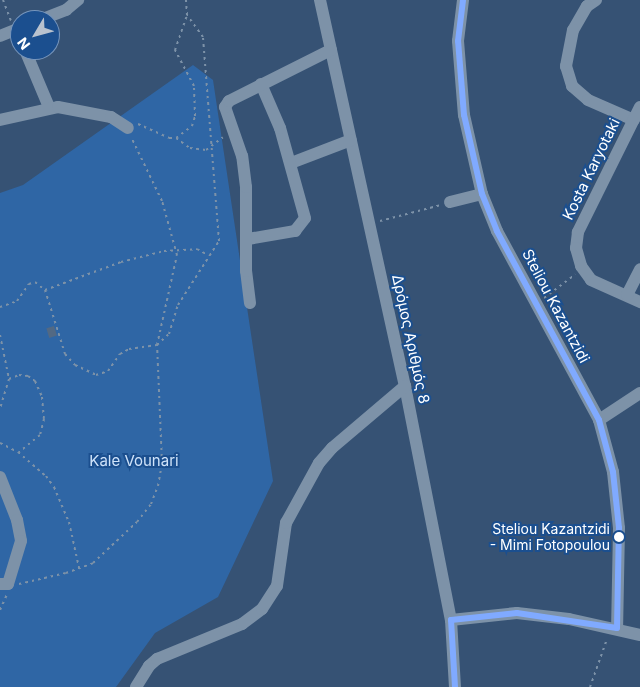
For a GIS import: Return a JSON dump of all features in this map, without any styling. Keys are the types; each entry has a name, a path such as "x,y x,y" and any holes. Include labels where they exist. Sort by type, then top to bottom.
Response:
{"street":[{"path":"60,12 78,0"},
{"name":"Δρόμος Αριθμός 8","path":"320,0 405,386 451,620 455,687"},
{"name":"Steliou Kazantzidi","path":"463,0 458,41 464,115 482,194 497,231 599,420 613,472 619,528 613,627"},
{"path":"596,0 587,6 573,30 566,66 572,86 588,100 634,120"},
{"path":"250,303 246,271 248,239 246,187 242,156 225,107 230,101 261,84 331,50"},
{"path":"29,60 49,108"},
{"path":"248,239 285,234 302,226 304,218 291,163 261,84"},
{"name":"Kosta Karyotaki","path":"584,269 576,248 578,232 640,107"},
{"path":"0,120 49,108 111,117 128,128"},
{"path":"291,163 351,140"},
{"path":"450,202 482,194"},
{"path":"584,269 591,280 640,302"},
{"path":"627,295 640,269"},
{"path":"136,687 149,666 157,659 242,624 262,609 277,586 286,523 319,463 332,448 405,386"},
{"path":"599,420 640,393"},
{"path":"0,477 17,520 21,541 4,584"},
{"path":"451,620 517,613 613,627 640,635"}],"path":[{"path":"3,0 10,14"},
{"path":"176,138 192,126 196,116 194,86 175,50 187,15 186,0"},
{"path":"0,307 17,301 29,284 35,282 46,290 61,346 75,365 86,372 96,375 108,372 120,354 129,349 157,345 169,334 178,305 208,255 219,241 216,234 216,181 205,96 203,37 187,15"},
{"path":"0,610 4,584 25,584 79,568 93,563 114,547 151,504 158,486 162,463 157,345 165,320 177,250 162,200 128,128 137,123 176,138 190,148 206,150 234,130"},
{"path":"370,224 450,202"},
{"path":"46,290 121,262 177,250 197,248 208,255"},
{"path":"536,303 584,269"},
{"path":"0,335 9,379 0,408"},
{"path":"9,379 19,375 28,376 35,381 42,397 44,419 40,434 25,450 18,452"},
{"path":"0,397 3,400"},
{"path":"0,443 18,452 46,476 54,487 69,522 79,568"},
{"path":"590,687 613,627"}],"green space":[{"name":"Kale Vounari","path":"193,65 213,80 273,481 218,597 155,633 116,687 0,687 0,193 23,185"}],"building":[{"path":"54,326 57,336 49,338 46,328"}],"transit line":[{"path":"455,687 451,620 517,613 617,628 619,528 613,472 599,420 497,231 482,194 464,115 458,41 463,0"}],"place":[{"name":"Steliou Kazantzidi - Mimi Fotopoulou","path":"619,537"}]}
